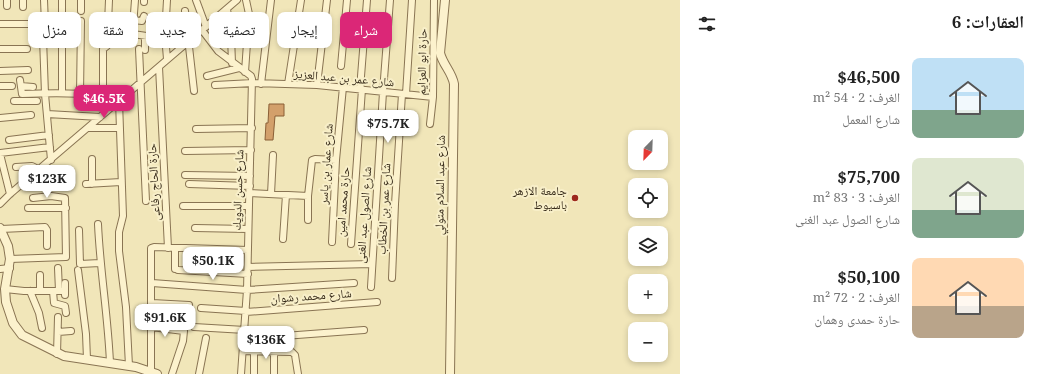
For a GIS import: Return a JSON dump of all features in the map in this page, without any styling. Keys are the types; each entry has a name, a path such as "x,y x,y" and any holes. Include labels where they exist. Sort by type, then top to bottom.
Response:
{"street":[{"path":"23,0 23,7"},
{"path":"0,24 45,24 44,0"},
{"path":"62,0 62,93"},
{"path":"81,0 81,11"},
{"path":"103,97 103,49 107,46 109,0"},
{"path":"134,12 135,0"},
{"path":"167,0 164,35 167,59"},
{"path":"196,0 204,28 214,47 232,63 252,77 252,84"},
{"path":"201,30 237,0"},
{"path":"245,72 249,14 246,0"},
{"path":"261,84 271,0"},
{"path":"288,84 301,0"},
{"path":"317,85 327,0"},
{"path":"340,66 347,0"},
{"name":"حارة محمد امين","path":"351,244 367,0"},
{"name":"شارع الصول عبد الغنى","path":"371,287 390,0"},
{"name":"شارع عمر بن الخطاب","path":"392,278 395,204 412,0"},
{"name":"حارة ابو العزايم","path":"430,124 434,0"},
{"name":"شارع عبد السلام متولي","path":"445,0 440,53 442,60 451,73 454,84 450,374"},
{"path":"227,8 232,63"},
{"path":"138,21 142,22 144,16"},
{"path":"138,37 145,36 142,49 140,83 146,201"},
{"path":"43,48 45,94 51,160"},
{"path":"80,95 81,48"},
{"path":"0,204 180,48"},
{"path":"190,48 194,91"},
{"path":"0,49 27,49"},
{"name":"حارة الحاج رفاعى","path":"158,67 168,248"},
{"path":"207,76 239,68"},
{"path":"0,71 28,70"},
{"path":"24,101 24,94 21,93 20,83 33,87"},
{"name":"شارع حسن الدويك","path":"241,374 245,339 248,270 252,84"},
{"name":"شارع عمر بن عبد العزيز","path":"215,85 317,85 432,97"},
{"path":"0,86 12,86"},
{"name":"شارع عمار بن ياسر","path":"332,242 336,160 343,87"},
{"path":"24,94 62,93 103,97 119,101"},
{"path":"14,101 37,101"},
{"path":"119,101 123,216 119,232 119,251 133,369"},
{"path":"47,114 100,117"},
{"path":"0,118 32,115"},
{"path":"88,128 120,128"},
{"path":"196,129 252,128"},
{"path":"9,140 49,135"},
{"path":"10,194 0,153 50,147"},
{"path":"186,151 251,150"},
{"path":"271,194 273,155"},
{"path":"92,159 89,184 121,182"},
{"path":"308,220 308,196 312,160 336,160"},
{"path":"16,167 32,166 36,168 37,172"},
{"path":"185,175 250,176"},
{"path":"31,177 52,177"},
{"path":"0,182 7,182"},
{"path":"189,184 250,186"},
{"path":"250,193 308,196"},
{"path":"283,239 286,195"},
{"path":"10,259 66,258 65,198 63,196 51,196 33,198"},
{"path":"183,206 249,206"},
{"path":"28,208 66,208"},
{"path":"98,224 100,263 109,330 110,363"},
{"path":"47,246 47,230 45,227 0,228 8,246 10,259 10,268 5,289 6,302 13,323 18,331 25,337 58,354 110,363 154,373 151,327 152,283 150,251 154,247 248,250"},
{"path":"195,228 248,229"},
{"path":"78,230 80,264 100,263"},
{"path":"175,248 177,269 248,270 372,264"},
{"path":"0,269 10,268"},
{"path":"58,268 61,292"},
{"path":"78,270 86,334 87,359"},
{"path":"40,275 40,291"},
{"path":"65,283 54,302 57,305 64,306 66,313"},
{"path":"152,283 247,290 354,283"},
{"path":"5,289 61,292"},
{"path":"30,291 39,312 42,328"},
{"path":"152,302 189,305"},
{"name":"شارع محمد رشوان","path":"201,308 246,311 378,302"},
{"path":"58,318 58,354"},
{"path":"151,327 184,331 183,341 172,374"},
{"path":"194,327 245,330"},
{"path":"245,339 364,330"},
{"path":"58,332 71,331"},
{"path":"199,374 206,338"},
{"path":"244,351 290,352 294,354 298,374"},
{"path":"254,351 254,374"},
{"path":"274,351 274,374"}],"building":[{"path":"269,104 284,104 284,116 275,116 273,140 265,140 266,123 268,123"}],"place":[{"name":"جامعة الازهر باسيوط","path":"575,198"}]}
